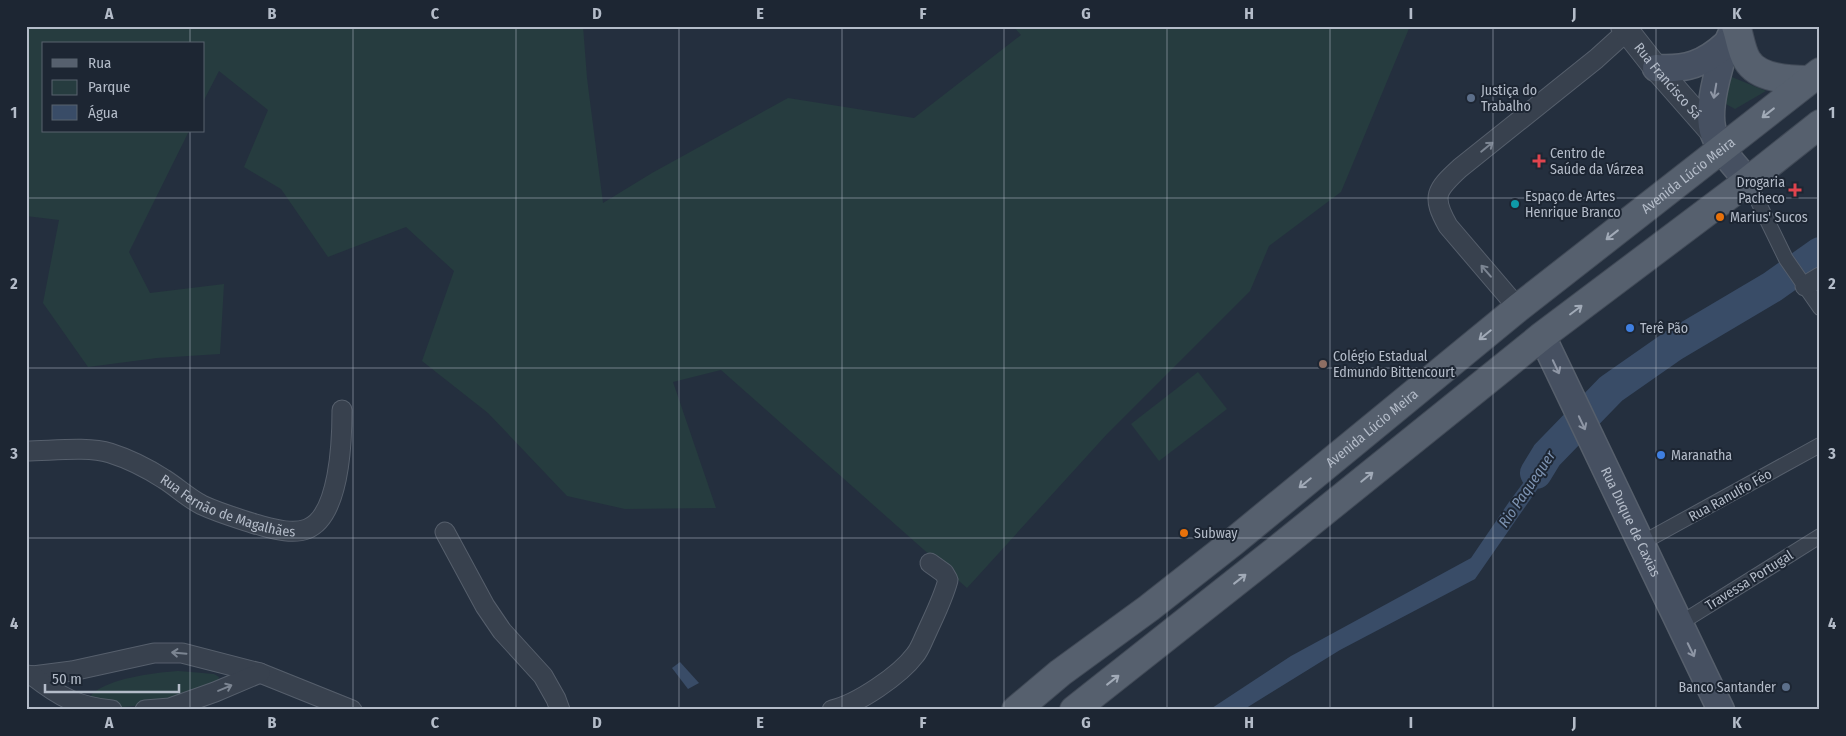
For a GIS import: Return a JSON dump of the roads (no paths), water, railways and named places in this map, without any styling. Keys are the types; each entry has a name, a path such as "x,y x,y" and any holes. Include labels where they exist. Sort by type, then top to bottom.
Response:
{"main road":[{"path":"1656,68 1683,68 1698,64 1709,58 1732,32"},
{"path":"1732,32 1749,63 1758,70 1778,78 1814,76"},
{"path":"1718,142 1711,122 1712,108 1718,71 1732,32"},
{"name":"Avenida Lúcio Meira","path":"1016,710 1232,542 1718,142 1814,76"},
{"path":"1074,710 1542,336 1748,181 1820,124"},
{"name":"Rua Francisco Sá","path":"1718,142 1748,181"},
{"name":"Rua Duque de Caxias","path":"1542,336 1594,449 1721,710"}],"street":[{"name":"Rua Francisco Sá","path":"1625,29 1718,142"},
{"path":"1518,308 1448,226 1439,211 1437,200 1439,191 1445,182 1460,168 1596,59 1625,29"},
{"name":"Rua Francisco Sá","path":"1748,181 1786,259 1809,282"},
{"path":"1809,282 1820,308"},
{"name":"Rua Fernão de Magalhães","path":"26,451 86,450 107,452 136,462 200,504 221,513 275,530 295,531 307,529 316,523 322,518 327,509 339,466 342,439 342,410"},
{"name":"Rua Ranulfo Féo","path":"1640,544 1820,445"},
{"path":"445,532 485,606 502,632 543,676 560,710"},
{"name":"Travessa Portugal","path":"1678,624 1820,536"},
{"path":"832,710 862,697 885,683 916,654 945,592 948,580 944,573 930,563"},
{"path":"30,675 72,671 154,653 171,652 195,656 260,673 352,710"},
{"path":"145,710 170,709 260,673"},
{"path":"30,675 68,700 83,706 112,710"}],"water":[{"path":"1560,433 1566,448 1475,579 1340,650 1243,710 1209,710 1291,656 1471,558 1509,502"},
{"path":"680,662 699,683 688,689 672,668"}],"waterway":[{"name":"Rio Paquequer","path":"1536,473 1547,455 1611,389 1674,345 1772,287 1820,253"}],"place":[{"name":"Justiça do Trabalho","path":"1471,98"},
{"name":"Centro de Saúde da Várzea","path":"1539,161"},
{"name":"Drogaria Pacheco","path":"1795,190"},
{"name":"Espaço de Artes Henrique Branco","path":"1515,204"},
{"name":"Marius' Sucos","path":"1720,217"},
{"name":"Terê Pão","path":"1630,328"},
{"name":"Colégio Estadual Edmundo Bittencourt","path":"1323,364"},
{"name":"Maranatha","path":"1661,455"},
{"name":"Subway","path":"1184,533"},
{"name":"Banco Santander","path":"1786,687"}]}
